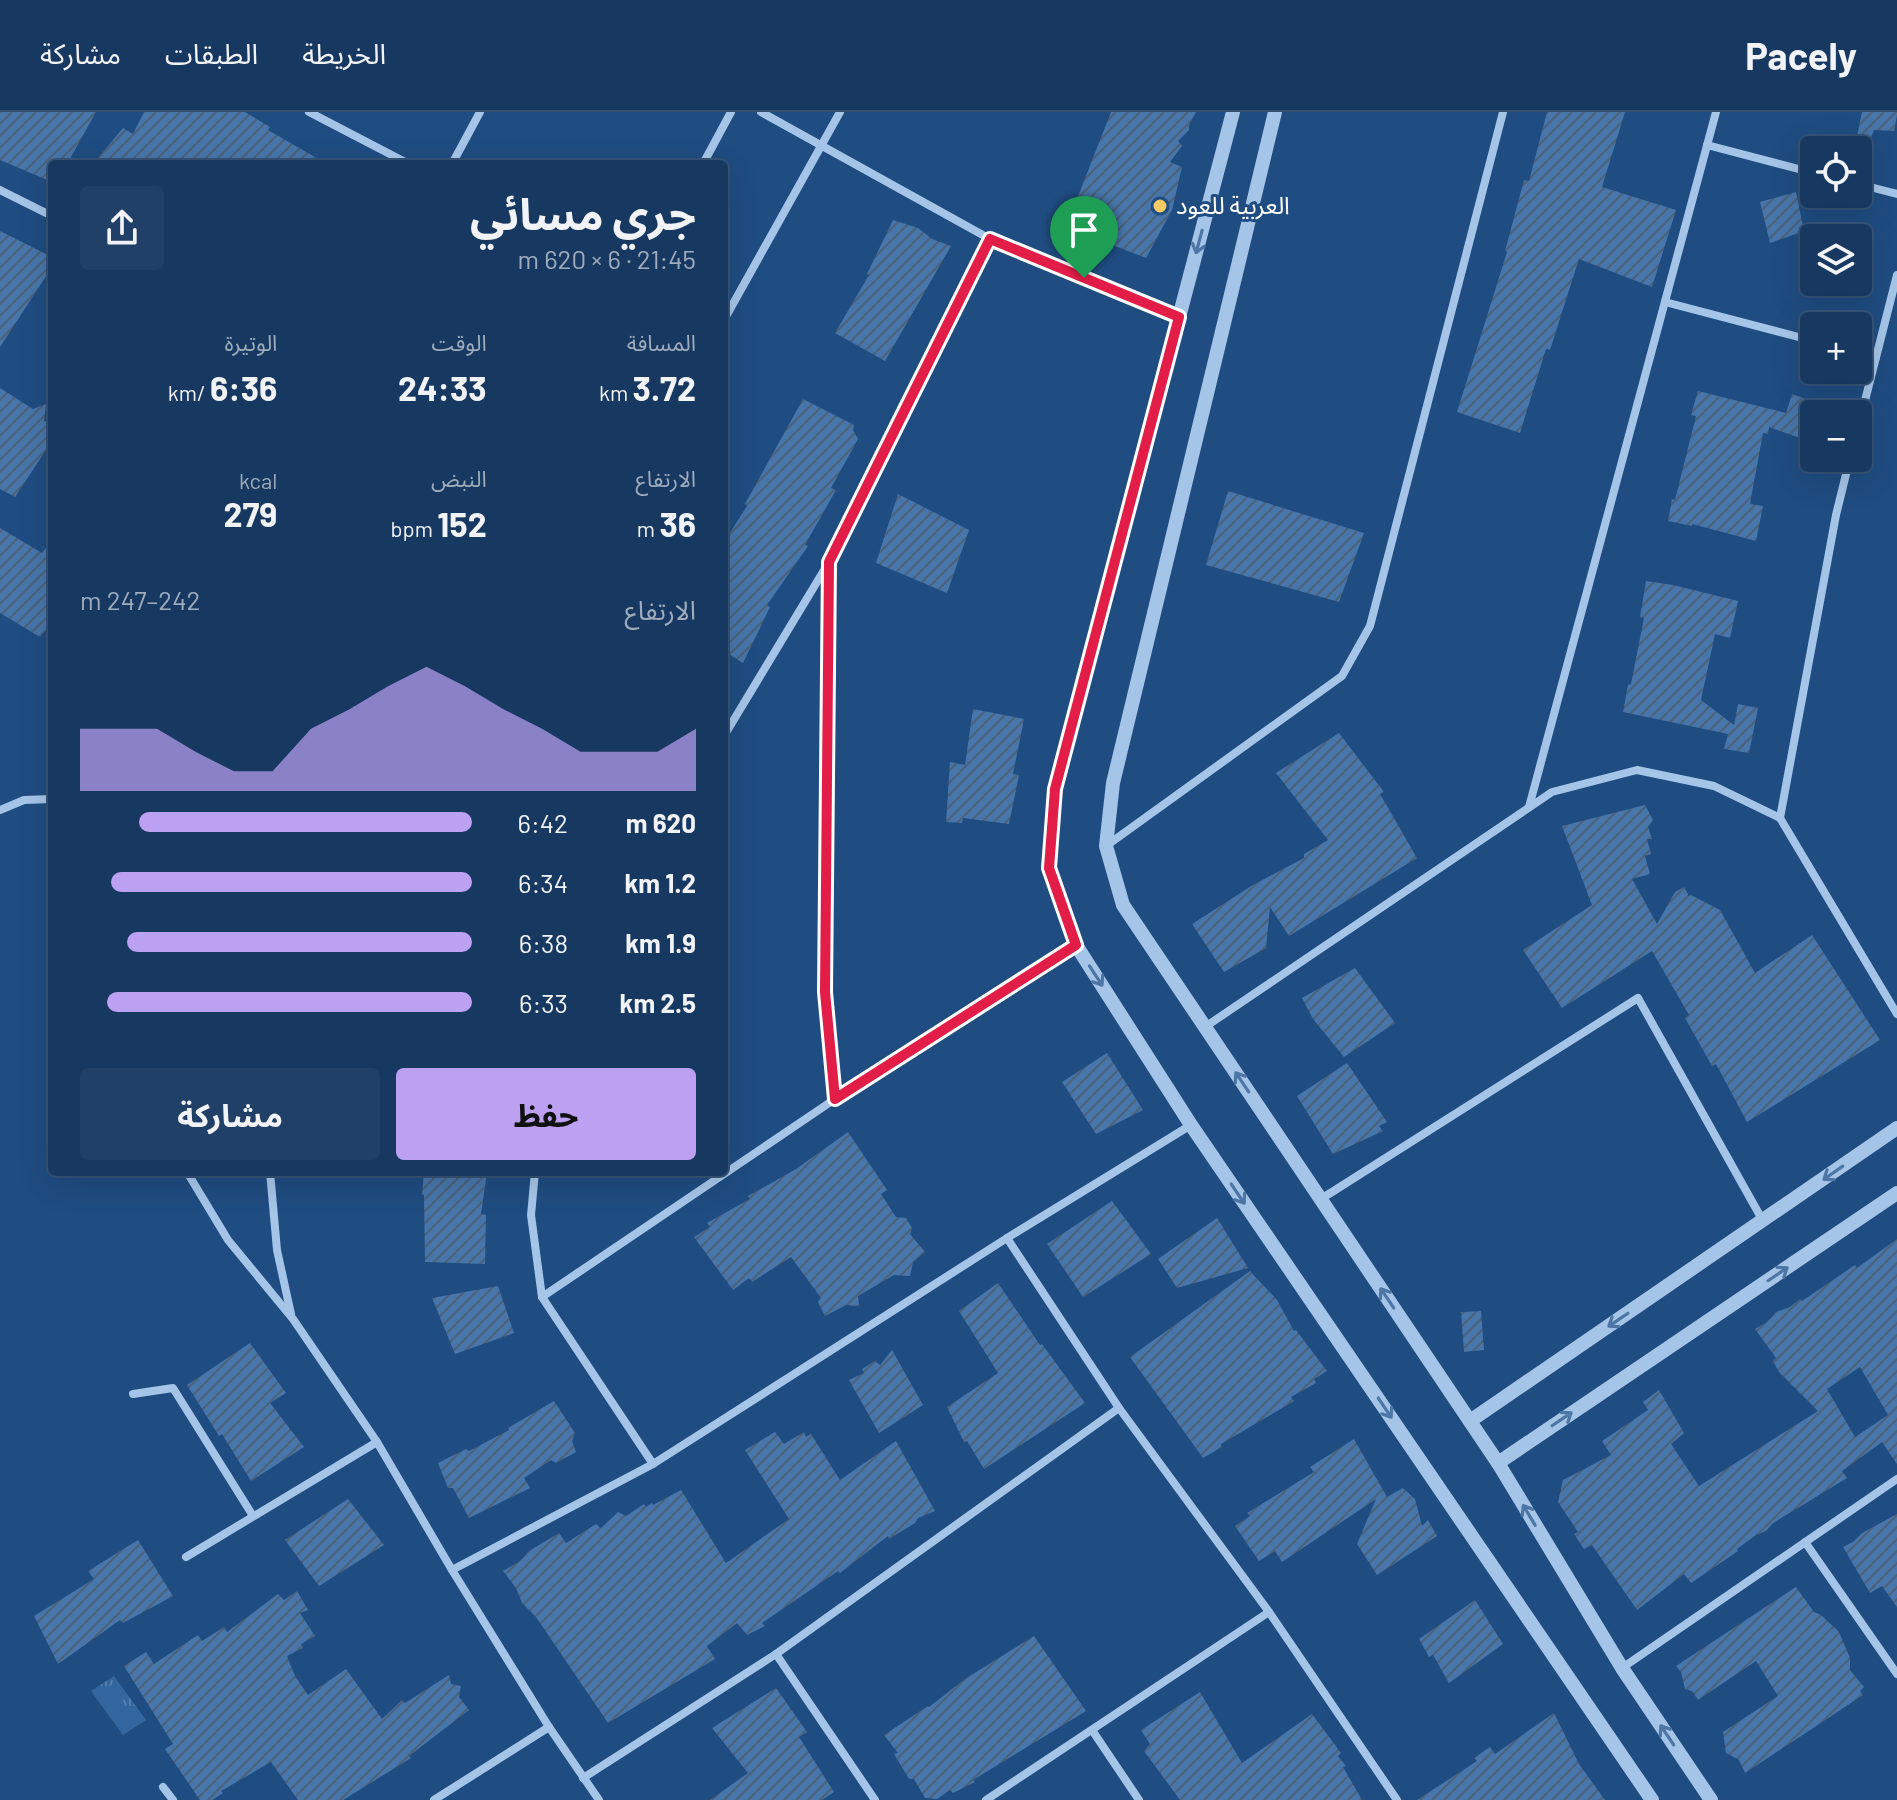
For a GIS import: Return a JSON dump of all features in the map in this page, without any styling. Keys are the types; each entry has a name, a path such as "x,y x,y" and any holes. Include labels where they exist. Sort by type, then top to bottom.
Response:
{"street":[{"path":"309,112 401,160"},
{"path":"454,160 480,112"},
{"path":"705,160 731,112"},
{"path":"761,112 990,239 1179,317"},
{"path":"728,313 840,112"},
{"path":"1233,112 1055,789 1049,868 1076,945 1191,1125 1652,1800"},
{"path":"1275,112 1113,783 1106,846 1123,905 1498,1463 1622,1668 1711,1800"},
{"path":"1106,846 1342,676 1370,626 1503,112"},
{"path":"1529,807 1716,112"},
{"path":"1707,145 1800,169"},
{"path":"1872,188 1897,194"},
{"path":"0,190 48,214"},
{"path":"728,729 829,562 990,239"},
{"path":"1865,400 1897,275"},
{"path":"1665,302 1800,337"},
{"path":"1872,357 1876,358"},
{"path":"1780,818 1847,472"},
{"path":"829,562 825,992 835,1099"},
{"path":"1205,1027 1552,792 1637,770 1714,786 1780,818 1897,1014"},
{"path":"0,810 24,800 48,799"},
{"path":"728,1171 1076,945"},
{"path":"1321,1199 1638,998 1763,1221"},
{"path":"452,1570 653,1464 1007,1238 1191,1125"},
{"path":"1470,1421 1897,1128"},
{"path":"189,1176 228,1240 293,1319 377,1442 549,1727 599,1800"},
{"path":"270,1176 277,1250 293,1319"},
{"path":"535,1176 531,1215 542,1297 653,1464"},
{"path":"542,1297 721,1176"},
{"path":"1498,1463 1897,1193"},
{"path":"1007,1238 1119,1408 1269,1612 1397,1800"},
{"path":"133,1394 173,1388 253,1516"},
{"path":"583,1778 776,1654 1119,1408"},
{"path":"186,1557 377,1442"},
{"path":"1622,1668 1897,1479"},
{"path":"1805,1542 1897,1674"},
{"path":"986,1800 1269,1612"},
{"path":"776,1654 875,1800"},
{"path":"434,1800 549,1727"},
{"path":"1092,1730 1139,1800"},
{"path":"163,1787 173,1800"}],"green space":[{"path":"114,1676 146,1720 123,1735 91,1691"}],"building":[{"path":"0,112 96,112 69,160 48,160 48,180 0,160"},
{"path":"144,112 245,112 270,127 268,130 320,160 96,160 123,128 133,134"},
{"path":"1111,112 1196,112 1189,130 1178,141 1182,146 1170,162 1182,167 1172,210 1146,258 1066,227"},
{"path":"1547,112 1625,112 1602,187 1676,210 1652,287 1579,259 1520,433 1457,412 1507,252 1524,180 1529,181"},
{"path":"1862,112 1897,112 1894,131 1874,130 1872,136 1857,136"},
{"path":"1796,192 1803,224 1800,224 1800,232 1770,243 1760,202"},
{"path":"893,220 918,228 932,239 951,246 885,361 835,333 869,275"},
{"path":"0,231 48,255 48,273 0,347"},
{"path":"0,388 33,409 46,404 44,421 48,422 48,447 15,497 0,489"},
{"path":"1698,391 1786,413 1792,394 1808,400 1800,400 1800,438 1769,427 1768,434 1763,433 1750,504 1763,506 1756,541 1668,521 1696,416 1691,415"},
{"path":"803,399 854,425 858,439 831,488 836,490 805,545 808,546 767,605 770,607 743,663 728,654 728,536 747,506 745,504"},
{"path":"1228,491 1364,533 1339,602 1206,565"},
{"path":"898,494 969,530 947,593 876,563"},
{"path":"0,528 42,553 48,545 48,628 40,637 0,613"},
{"path":"1646,581 1738,601 1730,638 1715,634 1701,700 1734,725 1738,704 1758,708 1749,753 1724,749 1728,734 1623,712 1644,618 1640,617"},
{"path":"973,709 1024,719 1013,774 1019,775 1009,824 963,818 962,823 946,822 950,762 965,765"},
{"path":"1339,733 1384,792 1380,794 1417,858 1289,936 1270,907 1266,948 1224,972 1192,924 1253,885 1304,858 1304,854 1328,840 1276,773"},
{"path":"1645,805 1653,820 1648,827 1652,839 1647,839 1651,854 1645,856 1650,874 1632,879 1657,924 1675,892 1684,887 1689,896 1720,910 1755,973 1812,935 1880,1040 1747,1122 1716,1064 1712,1066 1685,1018 1689,1015 1652,951 1562,1008 1523,950 1592,905 1562,826"},
{"path":"1355,968 1395,1023 1344,1057 1313,1019 1302,998"},
{"path":"1107,1053 1143,1110 1096,1134 1062,1082"},
{"path":"1347,1063 1387,1122 1379,1126 1383,1131 1333,1154 1297,1096"},
{"path":"848,1132 887,1190 881,1194 896,1217 906,1218 912,1228 910,1234 925,1252 913,1262 910,1276 894,1275 858,1296 859,1306 846,1305 825,1316 818,1302 821,1298 791,1257 752,1282 749,1278 733,1290 694,1237 710,1227 707,1223 750,1199 748,1196 796,1169"},
{"path":"424,1176 486,1176 481,1214 486,1215 485,1264 425,1262"},
{"path":"1112,1201 1151,1254 1083,1297 1047,1244"},
{"path":"1217,1218 1248,1268 1177,1288 1158,1259"},
{"path":"1897,1239 1897,1464 1882,1442 1842,1471 1847,1478 1773,1523 1691,1583 1684,1574 1637,1610 1592,1545 1584,1549 1574,1534 1578,1532 1558,1502 1563,1480 1611,1455 1602,1441 1648,1410 1643,1402 1659,1390 1684,1433 1671,1444 1699,1486 1818,1411 1779,1372 1773,1361 1776,1358 1755,1329 1776,1312 1800,1299 1802,1301 1855,1265 1857,1268","holes":["1860,1367 1888,1415 1855,1437 1827,1389"]},
{"path":"1250,1271 1277,1300 1294,1331 1327,1371 1314,1379 1316,1383 1291,1397 1294,1401 1203,1458 1130,1357"},
{"path":"998,1283 1085,1403 984,1469 967,1441 964,1442 947,1407 998,1373 959,1311"},
{"path":"498,1286 514,1333 455,1354 432,1298"},
{"path":"1481,1311 1484,1350 1464,1352 1461,1312"},
{"path":"250,1343 286,1393 270,1403 304,1447 251,1481 187,1385"},
{"path":"892,1350 923,1405 879,1433 849,1380 864,1373 862,1369 875,1361 880,1365"},
{"path":"554,1401 575,1433 572,1441 576,1452 556,1463 551,1460 524,1478 530,1488 469,1518 453,1488 448,1488 438,1463 509,1430"},
{"path":"775,1432 784,1444 804,1432 806,1437 811,1434 840,1480 896,1441 935,1511 918,1518 889,1539 888,1536 840,1573 838,1571 762,1623 765,1626 747,1635 737,1623 707,1646 715,1659 608,1723 536,1617 522,1603 516,1588 503,1571 559,1533 566,1543 596,1524 601,1528 618,1512 626,1516 644,1504 646,1507 653,1505 681,1490 726,1563 789,1519 745,1450"},
{"path":"1354,1439 1387,1497 1403,1488 1415,1499 1422,1526 1428,1520 1437,1536 1377,1575 1357,1544 1376,1499 1282,1562 1275,1551 1259,1561 1235,1526 1250,1516 1247,1513 1314,1472 1310,1467"},
{"path":"348,1499 384,1545 319,1586 285,1540"},
{"path":"1897,1514 1897,1607 1882,1586 1870,1593 1843,1547"},
{"path":"138,1540 173,1596 123,1623 120,1620 58,1664 34,1616 94,1579 88,1571"},
{"path":"1796,1587 1814,1612 1839,1632 1850,1658 1850,1670 1864,1687 1860,1691 1863,1695 1745,1773 1739,1760 1726,1753 1723,1732 1778,1696 1756,1661 1698,1700 1692,1691 1685,1689 1681,1672 1676,1666"},
{"path":"297,1591 308,1610 300,1613 315,1636 301,1644 303,1648 287,1656 295,1676 308,1695 346,1669 382,1719 402,1700 405,1703 449,1675 451,1684 461,1686 459,1697 469,1710 409,1756 411,1758 343,1800 298,1800 271,1762 221,1791 223,1793 212,1800 200,1800 165,1749 173,1744 124,1666 146,1652 154,1664 198,1635 202,1641 224,1627 227,1632 278,1594 284,1600"},
{"path":"1475,1600 1503,1644 1449,1683 1433,1655 1429,1657 1419,1639"},
{"path":"1034,1636 1086,1711 973,1780 975,1782 953,1793 950,1790 937,1799 925,1798 914,1779 909,1779 894,1754 898,1753 884,1735"},
{"path":"776,1688 807,1732 799,1737 834,1792 822,1800 710,1800 748,1773 712,1728"},
{"path":"1200,1692 1242,1763 1312,1714 1341,1753 1338,1756 1362,1800 1180,1800 1144,1751 1150,1744 1141,1730"},
{"path":"1554,1713 1579,1764 1605,1800 1417,1800 1477,1761 1474,1758 1490,1747 1495,1754"}],"place":[{"name":"العربية للعود","path":"1160,206"}],"route":[{"path":"990,239 1084,278 1179,317 1055,789 1049,868 1076,945 835,1099 825,992 829,562 990,239"}]}
